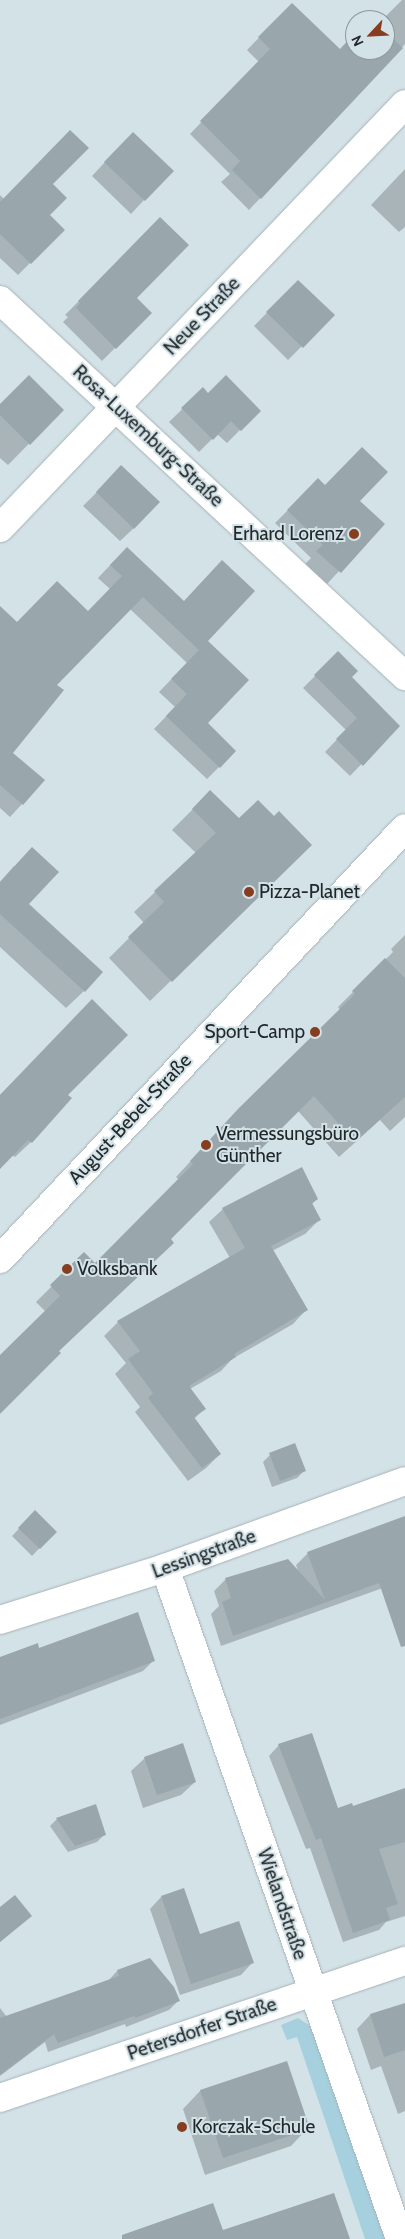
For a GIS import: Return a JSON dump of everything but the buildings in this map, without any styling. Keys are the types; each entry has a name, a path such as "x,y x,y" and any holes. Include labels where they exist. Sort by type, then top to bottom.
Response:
{"street":[{"name":"Neue Straße","path":"0,528 405,104"},
{"name":"Rosa-Luxemburg-Straße","path":"0,300 405,676"},
{"name":"August-Bebel-Straße","path":"0,1258 405,828"},
{"name":"Lessingstraße","path":"0,1620 164,1568 405,1481"},
{"name":"Wielandstraße","path":"164,1568 400,2239"},
{"name":"Petersdorfer Straße","path":"0,2098 405,1961"}],"shaded area":[{"path":"298,2018 315,2029 389,2239 365,2239 297,2037 287,2040 281,2025"}],"place":[{"name":"Erhard Lorenz","path":"354,534"},
{"name":"Pizza-Planet","path":"249,892"},
{"name":"Sport-Camp","path":"315,1032"},
{"name":"Vermessungsbüro Günther","path":"206,1145"},
{"name":"Volksbank","path":"67,1269"},
{"name":"Korczak-Schule","path":"182,2127"}]}
